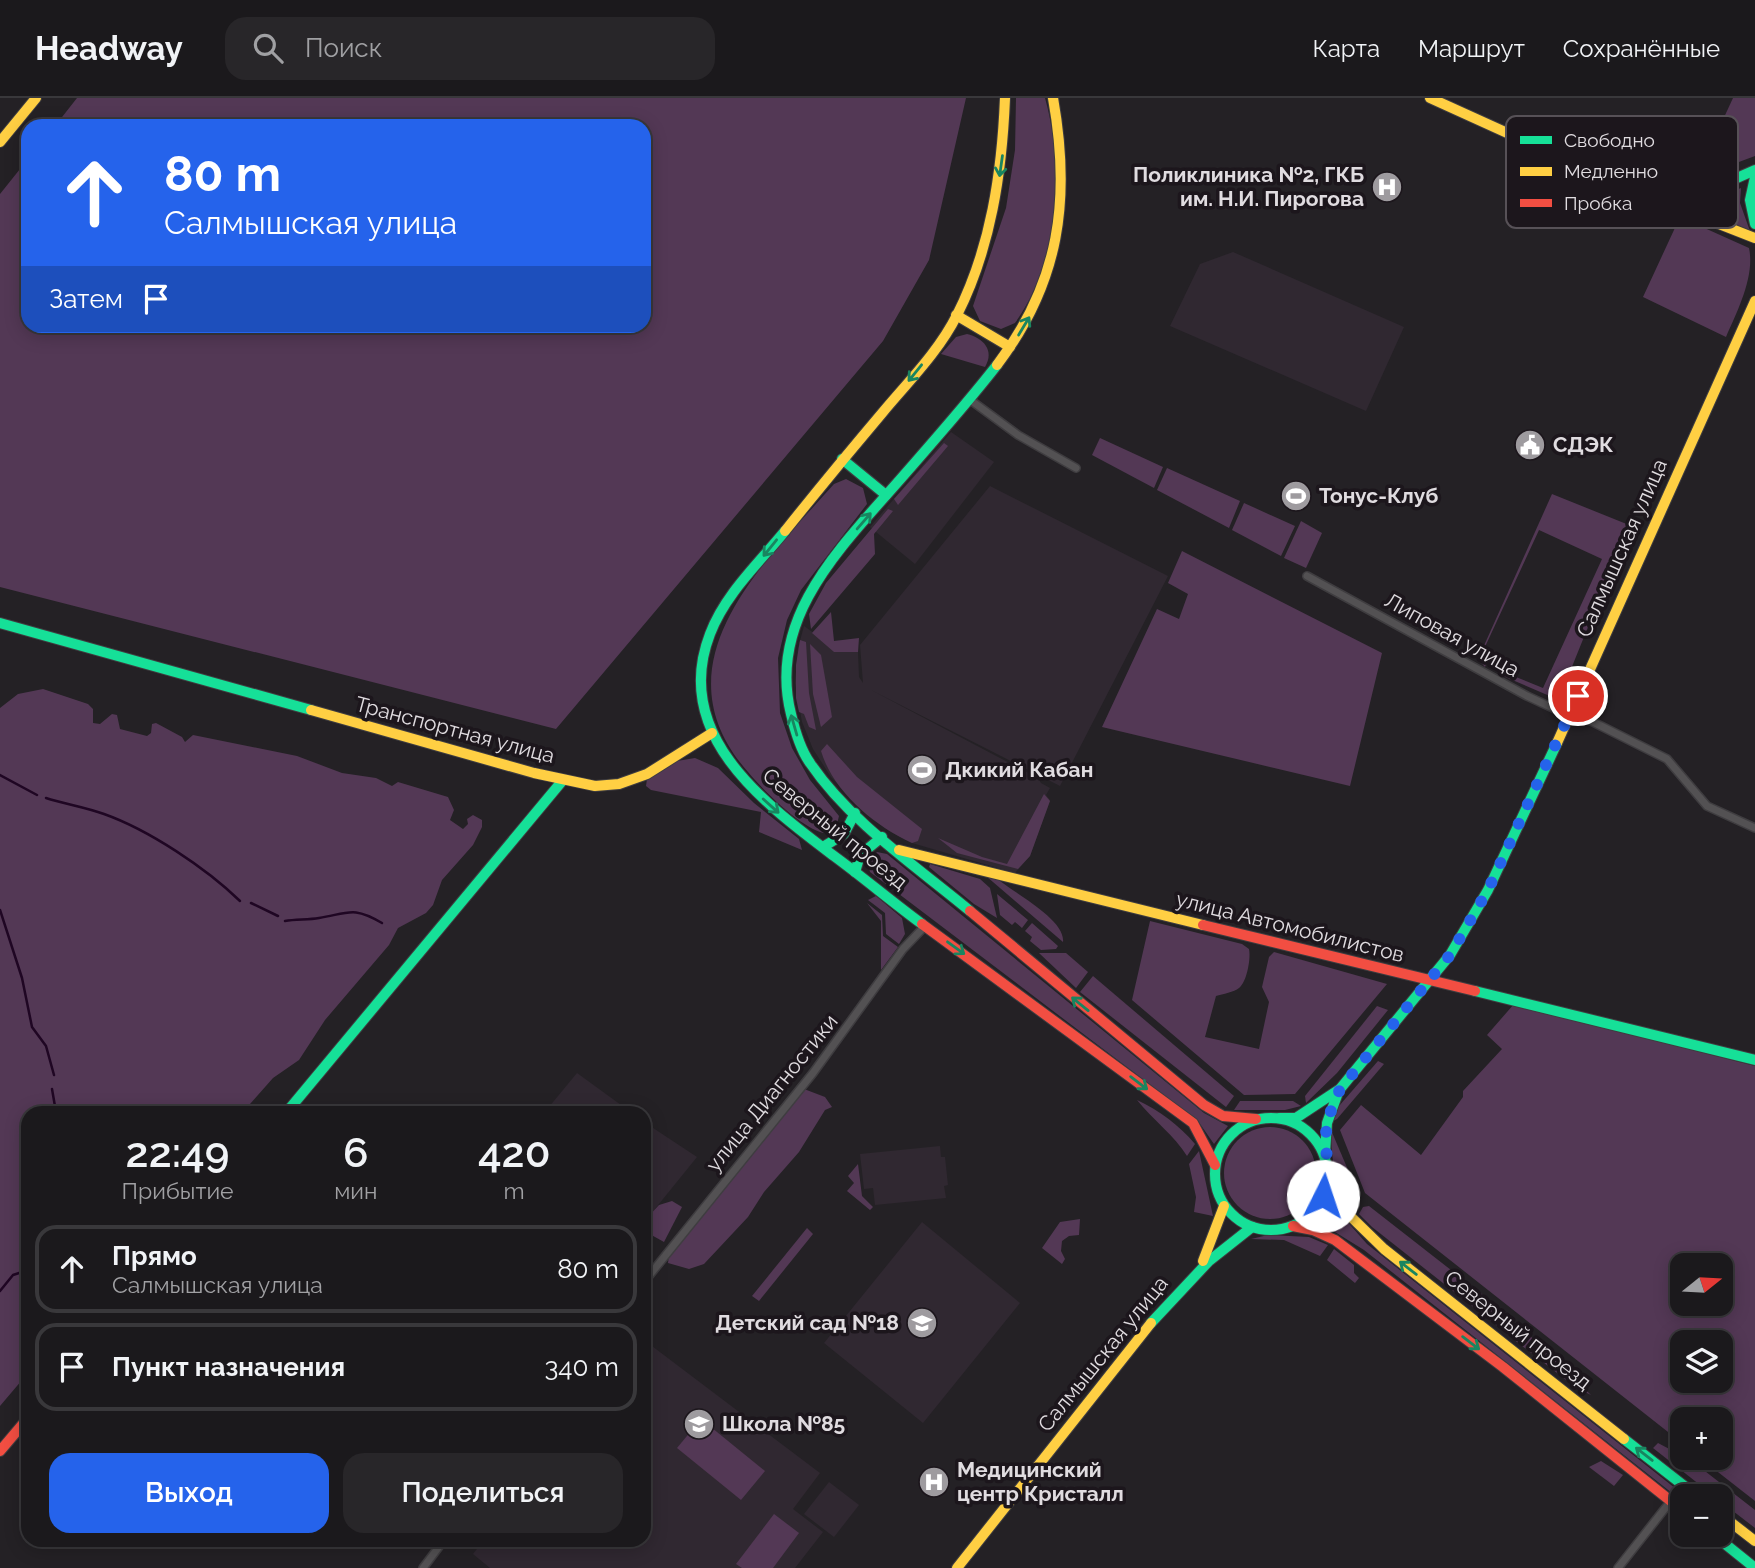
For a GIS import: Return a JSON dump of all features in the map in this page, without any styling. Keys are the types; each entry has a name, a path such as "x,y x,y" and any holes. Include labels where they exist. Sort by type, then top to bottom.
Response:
{"main road":[{"path":"0,142 36,98"},
{"name":"Северный проезд","path":"1005,98 1002,163 995,201 984,244 956,315 913,376 734,592 710,634 703,668 703,701 712,733 734,770 782,816 1192,1124 1215,1165"},
{"name":"Северный проезд","path":"1053,98 1062,166 1059,230 1053,260 1037,302 1010,347 969,400 815,584 794,627 786,669 790,713 800,747 820,776 882,837 1204,1105 1223,1116 1256,1119"},
{"path":"1430,98 1506,132"},
{"path":"1738,177 1755,170"},
{"path":"1755,177 1750,187 1749,209 1755,224"},
{"path":"1727,228 1755,239"},
{"name":"Салмышская улица","path":"1340,1089 1432,981 1488,890 1570,716 1755,301"},
{"path":"956,315 1010,347"},
{"path":"842,459 887,495"},
{"name":"Транспортная улица","path":"0,623 563,780 292,1106"},
{"path":"563,780 597,786 619,784 663,765 712,733"},
{"path":"823,847 837,842 850,827 855,813"},
{"path":"855,872 860,855 882,837"},
{"name":"улица Автомобилистов","path":"899,850 1755,1060"},
{"path":"1340,1089 1326,1123 1327,1183 1315,1209 1293,1226 1273,1231 1252,1227 1237,1219 1224,1206 1216,1186 1215,1165 1229,1136 1256,1119 1296,1118 1340,1089"},
{"path":"1280,1118 1300,1125 1315,1139 1325,1157"},
{"name":"Северный проезд","path":"1327,1183 1351,1220 1384,1249 1683,1484"},
{"path":"1202,1264 1224,1206"},
{"name":"Северный проезд","path":"1293,1226 1312,1230 1335,1240 1503,1367 1670,1502"},
{"path":"1202,1264 1252,1227"},
{"name":"Салмышская улица","path":"957,1568 1134,1344 1202,1264"},
{"path":"0,1451 21,1426"},
{"path":"1733,1524 1755,1541"},
{"path":"1729,1547 1755,1568"}],"street":[{"path":"969,400 1018,435 1076,468"},
{"name":"Липовая улица","path":"1307,576 1489,676 1570,716 1591,721 1667,759 1707,806 1755,828"},
{"name":"улица Диагностики","path":"651,1273 820,1064 903,949 925,926"},
{"path":"1618,1568 1670,1502"},
{"path":"423,1568 439,1547"}],"shaded area":[{"path":"77,98 966,98 929,260 883,341 556,729 0,587 0,194 21,168 21,333 651,333 651,119 60,119"},
{"path":"1016,98 1045,98 1055,155 1056,184 1049,244 1041,272 1030,299 1015,323 1001,329 980,321 973,306 1006,208 1015,150"},
{"path":"1733,98 1755,98 1755,156 1738,162 1738,116 1725,116"},
{"path":"1741,188 1740,203 1751,234 1738,228 1738,189"},
{"path":"1675,228 1704,228 1749,248 1748,281 1726,337 1643,297"},
{"path":"1233,252 1404,327 1366,411 1170,326 1200,264"},
{"path":"967,334 978,338 986,346 989,355 985,367 941,354 956,337"},
{"path":"951,432 994,462 915,564 870,527"},
{"path":"1100,438 1163,467 1154,488 1092,455"},
{"path":"944,443 948,446 898,505 894,499"},
{"path":"1167,468 1240,501 1229,528 1157,490"},
{"path":"846,479 863,488 867,504 801,590 787,620 778,658 780,713 792,748 810,780 839,816 836,828 823,833 793,816 748,772 722,732 711,693 715,655 729,618 751,582 777,548 834,484"},
{"path":"990,486 1168,576 1060,786 871,690 1038,778 1050,788 1046,795 1050,800 1030,856 1015,873 912,843 889,831 866,812 831,777 813,749 802,722 795,683 798,648 804,626 825,641 834,652 858,652 859,677 863,683 860,645"},
{"path":"1552,494 1634,527 1607,580 1567,679 1552,697 1503,676 1501,671 1543,688 1602,559 1539,530 1484,649 1487,661 1485,667 1478,659"},
{"path":"1244,503 1295,526 1281,556 1232,530"},
{"path":"888,509 893,511 874,534 875,554 811,629 809,614 826,583"},
{"path":"1301,521 1322,533 1306,568 1284,558"},
{"path":"1182,551 1382,653 1350,786 1102,727 1157,609 1179,619 1188,594 1168,583"},
{"path":"831,612 834,641 859,638 858,652 834,652 812,633"},
{"path":"800,640 806,642 809,693 816,730 809,727 804,714 799,712 796,698 796,665"},
{"path":"810,644 821,655 832,717 821,727 813,694"},
{"path":"43,689 88,704 93,709 93,723 100,724 112,714 117,715 120,729 147,736 151,733 152,724 156,723 182,737 185,742 193,735 297,756 342,773 376,778 392,786 398,782 448,797 454,810 450,820 463,829 468,824 467,819 473,815 482,820 482,827 473,845 442,880 433,905 426,913 398,928 389,945 325,1020 299,1060 273,1078 248,1106 21,1106 21,1381 0,1406 0,708 18,694"},
{"path":"827,744 857,777 922,829 918,841 912,843 897,836 856,805 827,766 821,751"},
{"path":"695,758 718,768 754,803 799,839 802,850 759,832 761,812 651,790 646,786 647,779 677,761"},
{"path":"1044,794 1050,801 1030,856 1018,869 957,853 938,838 982,857 1007,864"},
{"path":"877,852 887,854 1204,1113 1228,1126 1214,1144 1198,1121 870,872 868,863"},
{"path":"930,864 980,879 990,888 997,918 974,904 929,867"},
{"path":"986,876 995,877 1047,915 1062,933 1063,942"},
{"path":"997,894 1028,920 1022,928 1015,922 1012,925 1000,915"},
{"path":"876,896 902,918 905,934 899,944 886,934 885,913 868,900"},
{"path":"867,903 882,915 883,936 898,947 881,970 881,921"},
{"path":"1150,921 1242,944 1249,949 1249,964 1242,985 1216,996 1205,1037 1259,1049 1269,1002 1262,987 1269,957 1274,952 1387,984 1295,1094 1244,1095 1132,1000"},
{"path":"1032,923 1058,946 1056,949 1041,950 1030,941 1032,937 1025,931"},
{"path":"1039,953 1066,953 1088,972 1076,988"},
{"path":"1093,976 1234,1096 1226,1107 1080,992"},
{"path":"1514,1004 1755,1066 1755,1501 1715,1470 1733,1470 1733,1407 1670,1407 1670,1434 1365,1193 1340,1130 1361,1105 1421,1155 1463,1097 1463,1091 1502,1049 1487,1035"},
{"path":"1377,1006 1388,1010 1337,1073 1306,1103 1305,1096"},
{"path":"1378,1061 1384,1064 1333,1121 1339,1106"},
{"path":"577,1073 622,1106 550,1106"},
{"path":"804,1089 825,1097 832,1107 825,1110 799,1152 764,1192 748,1217 704,1264 689,1269 668,1263 669,1255"},
{"path":"1137,1100 1169,1119 1189,1137 1195,1144 1187,1156 1176,1141"},
{"path":"1240,1101 1293,1101 1301,1106 1285,1110 1234,1110"},
{"path":"651,1127 697,1157 651,1214"},
{"path":"1270,1127 1288,1130 1303,1140 1313,1155 1316,1173 1313,1191 1303,1206 1288,1216 1270,1219 1252,1216 1237,1206 1227,1191 1224,1173 1227,1155 1237,1140 1252,1130"},
{"path":"1331,1130 1360,1198 1354,1208 1335,1171"},
{"path":"940,1146 941,1157 945,1157 948,1185 944,1186 946,1198 875,1205 873,1188 864,1189 860,1154"},
{"path":"1199,1151 1213,1216 1194,1212 1196,1197 1189,1164"},
{"path":"858,1164 862,1196 873,1207 870,1210 847,1191 854,1183 848,1176"},
{"path":"672,1201 682,1207 664,1242 651,1235 651,1214 659,1205"},
{"path":"1329,1201 1367,1244 1670,1484 1670,1492 1364,1250 1314,1219"},
{"path":"1369,1206 1515,1320 1500,1328 1372,1227 1359,1214 1363,1207"},
{"path":"1080,1219 1079,1235 1069,1236 1062,1241 1061,1251 1065,1259 1062,1264 1042,1248 1060,1222"},
{"name":"Детский сад №18","path":"922,1222 1020,1303 923,1423 824,1343"},
{"path":"807,1228 813,1234 759,1301 752,1296"},
{"path":"1268,1235 1309,1237 1328,1245 1320,1256 1284,1240 1251,1239"},
{"path":"1334,1249 1354,1265 1354,1273 1359,1278 1355,1283 1327,1260"},
{"path":"1526,1332 1591,1395 1575,1387 1512,1338"},
{"name":"Школа №85","path":"651,1345 820,1473 793,1509 823,1532 795,1568 490,1568 473,1554 478,1547 651,1547"},
{"path":"701,1419 765,1471 741,1500 677,1448"},
{"path":"1658,1443 1670,1449 1670,1461 1653,1448"},
{"path":"1601,1461 1623,1475 1614,1486 1589,1467"},
{"path":"1681,1470 1704,1470 1722,1484 1699,1484"},
{"path":"829,1482 859,1505 834,1537 804,1514"},
{"path":"1733,1493 1755,1510 1755,1528 1733,1511"},
{"path":"774,1514 799,1533 773,1568 742,1568 736,1564"}],"waterway":[{"path":"0,775 37,795"},
{"path":"46,798 97,812 158,840 194,863 240,901"},
{"path":"251,903 278,916"},
{"path":"0,910 22,978 32,1027 46,1046 54,1075"},
{"path":"285,921 351,912 364,914 382,923"},
{"path":"52,1089 55,1106"},
{"path":"0,1291 13,1275 21,1272"}],"traffic: fast":[{"path":"1738,177 1755,170"},
{"path":"1755,177 1750,200 1755,224"},
{"path":"970,911 864,824 826,784 806,758 798,740 786,679 789,647 799,616 832,560 997,365"},
{"path":"842,459 886,495"},
{"path":"785,531 733,592 716,619 701,670 703,704 714,735 731,763 754,789 807,835 922,924"},
{"path":"0,623 311,710"},
{"path":"1280,1118 1296,1118 1340,1089 1450,955 1488,890 1557,743"},
{"path":"292,1106 563,780"},
{"path":"823,847 844,834 855,813"},
{"path":"855,872 860,855 882,837"},
{"path":"1475,991 1755,1060"},
{"path":"1325,1153 1327,1123 1339,1090"},
{"path":"1271,1118 1292,1122 1311,1134 1323,1153 1327,1174 1323,1195 1311,1214 1292,1226 1271,1230 1250,1226 1231,1214 1219,1195 1215,1174 1219,1153 1231,1134 1250,1122 1271,1118"},
{"path":"1151,1323 1209,1261 1252,1227"},
{"path":"1624,1439 1682,1484"},
{"path":"1729,1547 1755,1568"}],"traffic: slow":[{"path":"0,142 36,98"},
{"path":"785,531 923,365 942,341 957,315 978,263 993,209 1005,98"},
{"path":"997,365 1035,302 1047,271 1055,238 1061,171 1053,98"},
{"path":"1430,98 1506,132"},
{"path":"1729,228 1755,238"},
{"path":"1557,743 1755,301"},
{"path":"956,315 1010,347"},
{"path":"311,710 534,773 595,786 619,784 647,774 712,733"},
{"path":"899,850 1203,925"},
{"path":"1327,1183 1345,1211 1384,1249 1624,1439"},
{"path":"1203,1261 1224,1206"},
{"path":"957,1568 1151,1323"},
{"path":"1733,1524 1755,1541"}],"traffic: jam":[{"path":"970,911 1204,1105 1223,1116 1256,1119"},
{"path":"922,924 1193,1123 1215,1165"},
{"path":"1203,925 1475,991"},
{"path":"1293,1226 1313,1230 1335,1240 1503,1367 1670,1500"},
{"path":"0,1451 21,1426"}],"place":[{"name":"Поликлиника №2, ГКБ им. Н.И. Пирогова","path":"1387,187"},
{"name":"СДЭК","path":"1530,445"},
{"name":"Тонус-Клуб","path":"1296,496"},
{"name":"Дкикий Кабан","path":"922,770"},
{"name":"Детский сад №18","path":"922,1323"},
{"name":"Школа №85","path":"699,1424"},
{"name":"Медицинский центр Кристалл","path":"934,1482"}],"route":[{"path":"1323,1196 1327,1183 1324,1140 1326,1123 1340,1089 1432,981 1450,955 1488,890 1578,696"}]}
